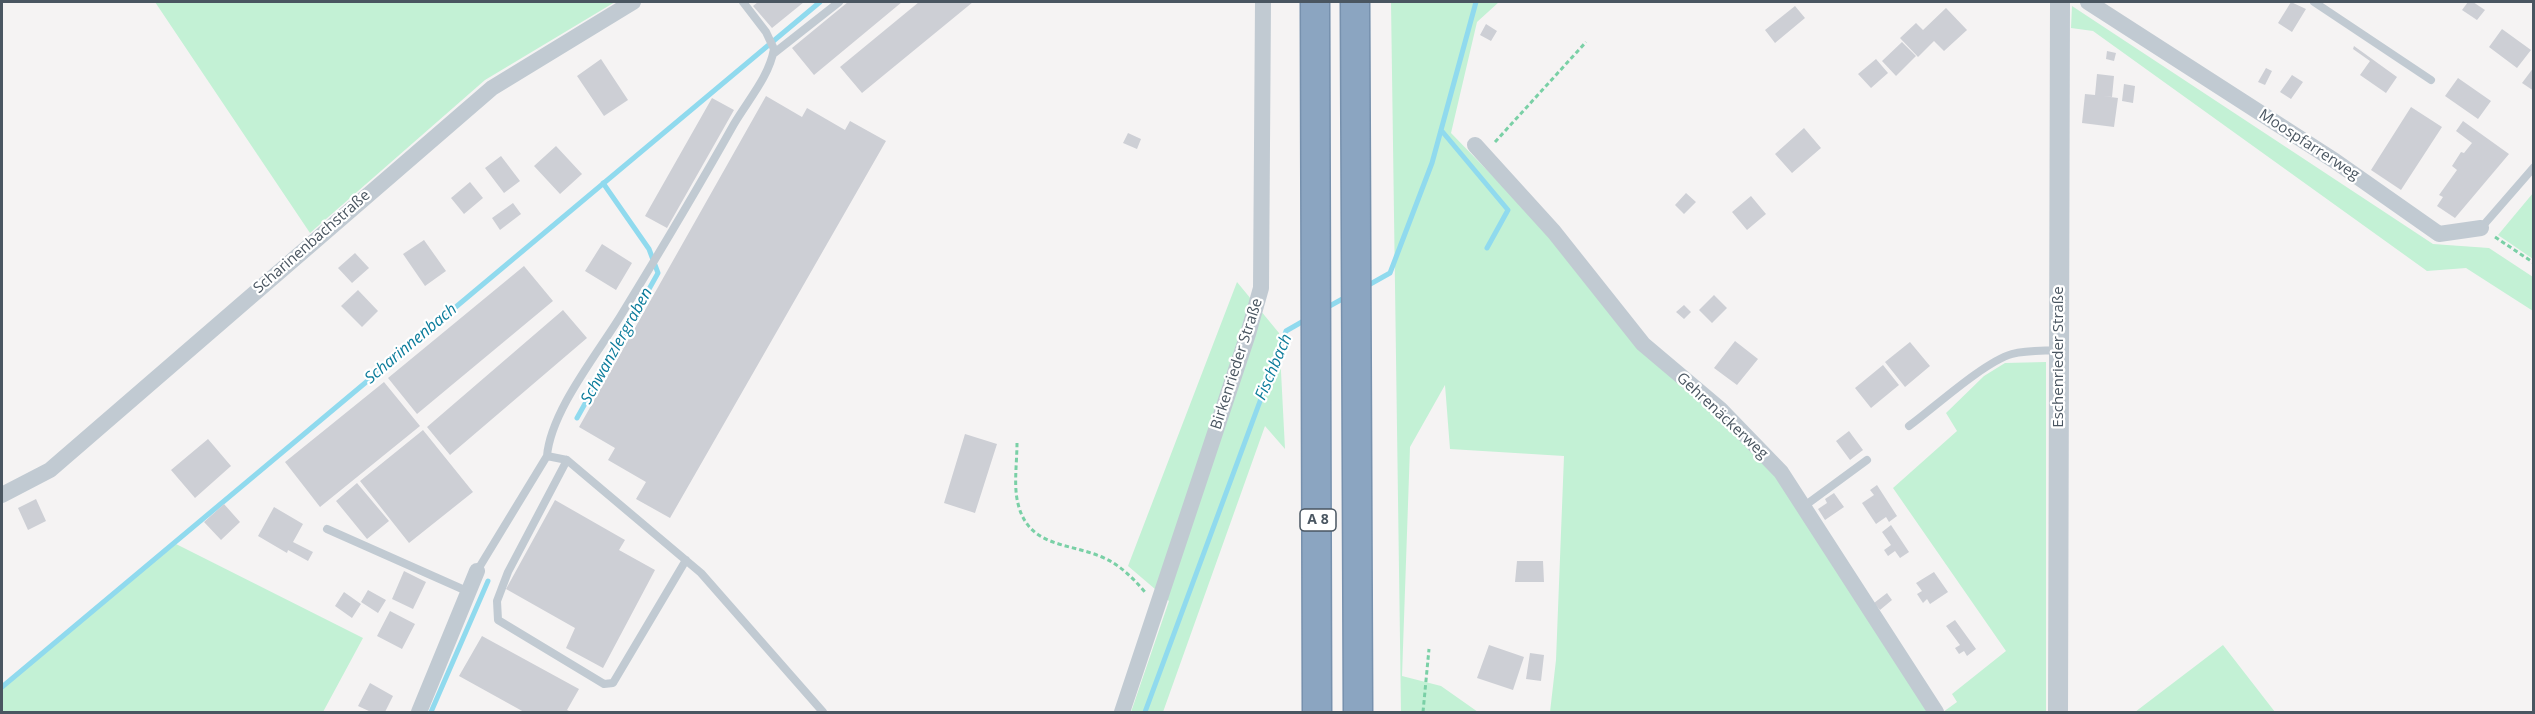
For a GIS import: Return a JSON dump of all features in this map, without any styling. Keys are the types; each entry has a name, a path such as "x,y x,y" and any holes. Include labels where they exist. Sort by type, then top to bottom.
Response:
{"highway":[{"name":"A 8","path":"1315,2 1317,712"},
{"name":"A 8","path":"1355,2 1358,712"}],"street":[{"name":"Scharinenbachstraße","path":"2,495 50,470 492,88 633,2"},
{"name":"Birkenrieder Straße","path":"1122,712 1248,334 1261,288 1263,2"},
{"name":"Eschenrieder Straße","path":"2058,712 2060,2"},
{"name":"Moospfarrerweg","path":"2088,2 2335,161 2439,234 2481,228"},
{"name":"Gehrenäckerweg","path":"1479,150 1554,232 1643,344 1720,409 1781,472 1936,712"},
{"path":"419,712 477,571"}],"lane":[{"path":"477,571 547,456 548,440 569,397 662,250 748,100 770,68 774,51 766,32 743,2"},
{"path":"774,51 839,2"},
{"path":"2314,2 2431,80"},
{"path":"2481,228 2534,166"},
{"path":"1909,426 1999,360 2012,354 2059,350"},
{"path":"547,456 567,460 701,573 823,712"},
{"path":"567,460 508,572 497,601 498,620 604,684 613,683 686,560"},
{"path":"1803,507 1867,460"},
{"path":"327,529 469,592"}],"path":[{"path":"1479,150 1586,42"},
{"path":"2481,228 2534,263"},
{"path":"1017,443 1017,498 1023,519 1040,537 1058,545 1101,556 1125,569 1148,595 1158,602"},
{"path":"1423,712 1429,649"}],"green space":[{"path":"155,2 615,2 485,80 310,233"},
{"path":"1391,2 1499,2 1477,22 1451,133 1776,476 1932,712 1550,712 1556,660 1564,456 1450,449 1445,385 1410,447 1402,676 1441,686 1478,712 1401,712"},
{"path":"2072,6 2433,244 2489,248 2533,277 2533,311 2466,268 2427,271 2093,31 2071,28"},
{"path":"2533,193 2533,259 2498,235"},
{"path":"1237,282 1279,333 1285,449 1265,426 1163,712 1131,712 1169,601 1128,566"},
{"path":"2046,362 2046,712 1943,712 1957,702 1952,694 2006,651 1893,488 1957,431 1946,413 1984,376 2005,363"},
{"path":"176,544 363,638 323,712 2,712 2,687"},
{"path":"2223,645 2275,712 2135,712"}],"building":[{"path":"758,2 804,2 772,28 753,6"},
{"path":"848,2 902,2 814,75 792,48"},
{"path":"919,2 973,2 862,93 840,67"},
{"path":"2291,2 2306,9 2292,32 2278,23"},
{"path":"2468,2 2473,2 2485,10 2477,20 2462,10"},
{"path":"1795,6 1805,18 1775,43 1765,30"},
{"path":"1946,8 1967,30 1944,51 1934,41 1918,57 1900,38 1916,23 1923,30"},
{"path":"1486,24 1497,31 1491,41 1480,35"},
{"path":"2502,29 2531,50 2517,68 2489,47"},
{"path":"1902,42 1916,56 1896,76 1882,61"},
{"path":"2354,46 2397,77 2386,93 2360,75 2370,61 2353,49"},
{"path":"2107,51 2116,53 2114,61 2106,59"},
{"path":"601,59 628,100 604,116 577,76"},
{"path":"1876,59 1888,73 1871,88 1858,74"},
{"path":"2534,67 2534,91 2522,83"},
{"path":"2266,68 2272,71 2265,85 2258,82"},
{"path":"2097,74 2114,76 2112,97 2103,96 2118,98 2114,127 2082,123 2085,94 2095,95"},
{"path":"2292,75 2303,82 2291,99 2280,92"},
{"path":"2458,78 2491,101 2478,119 2445,96"},
{"path":"2124,84 2135,86 2133,103 2122,101"},
{"path":"766,96 802,117 807,108 845,130 850,121 886,141 670,518 636,499 646,482 608,460 615,448 579,427"},
{"path":"712,98 734,110 667,228 645,216"},
{"path":"2411,107 2442,127 2401,190 2371,170"},
{"path":"2463,121 2509,154 2455,218 2437,206 2443,197 2439,195 2457,170 2452,166 2461,152 2464,153 2472,143 2456,131"},
{"path":"1804,128 1821,148 1792,173 1775,154"},
{"path":"1128,133 1141,139 1137,149 1123,143"},
{"path":"556,146 582,174 560,194 534,166"},
{"path":"501,156 520,181 504,193 485,168"},
{"path":"470,182 483,198 464,214 451,198"},
{"path":"1686,193 1696,202 1684,214 1675,205"},
{"path":"1751,196 1766,214 1747,230 1732,212"},
{"path":"513,203 521,214 500,230 492,218"},
{"path":"424,240 446,271 425,286 403,254"},
{"path":"602,244 632,263 616,290 585,271"},
{"path":"355,253 369,268 352,283 338,268"},
{"path":"524,266 553,301 417,414 388,378"},
{"path":"358,290 378,311 362,327 341,306"},
{"path":"1714,295 1727,308 1712,323 1699,310"},
{"path":"1684,305 1691,312 1684,319 1676,312"},
{"path":"563,310 587,338 450,455 427,427"},
{"path":"1735,341 1758,359 1737,385 1714,368"},
{"path":"1910,342 1930,366 1905,387 1885,362"},
{"path":"1883,365 1899,385 1871,408 1855,388"},
{"path":"384,382 420,426 320,507 285,462"},
{"path":"423,430 473,492 409,543 360,481"},
{"path":"1849,431 1863,450 1850,460 1836,441"},
{"path":"965,434 997,444 975,513 944,503"},
{"path":"208,439 231,466 195,498 171,470"},
{"path":"357,483 389,521 367,539 336,501"},
{"path":"1877,485 1897,516 1889,522 1886,517 1876,524 1862,503 1874,495 1870,490"},
{"path":"1834,493 1844,507 1825,520 1818,509 1827,503 1825,499"},
{"path":"36,499 46,521 28,530 18,508"},
{"path":"555,500 625,540 619,550 655,570 603,668 566,648 575,628 506,589"},
{"path":"224,504 240,522 221,540 204,522"},
{"path":"274,507 303,524 293,542 313,552 308,561 288,550 287,553 258,536"},
{"path":"1891,525 1909,552 1900,558 1895,551 1888,556 1884,550 1891,545 1882,532"},
{"path":"1517,561 1543,561 1544,582 1515,582"},
{"path":"404,571 426,582 413,609 392,599"},
{"path":"1934,572 1948,592 1930,604 1927,599 1923,603 1917,594 1922,591 1916,583"},
{"path":"368,590 386,600 378,613 361,602"},
{"path":"344,592 361,604 352,618 335,606"},
{"path":"1887,593 1892,600 1880,610 1874,603"},
{"path":"390,611 415,624 402,649 377,636"},
{"path":"1955,620 1976,649 1967,656 1964,651 1959,654 1955,648 1960,645 1946,626"},
{"path":"482,636 579,689 567,710 571,712 524,712 459,676"},
{"path":"1489,645 1524,657 1513,690 1477,678"},
{"path":"1530,653 1544,655 1541,681 1526,679"},
{"path":"370,683 393,696 385,712 371,712 358,706"}],"waterway":[{"name":"Scharinnenbach","path":"2,687 820,2"},
{"name":"Fischbach","path":"1365,287 1390,273 1432,163 1476,2"},
{"path":"1441,130 1508,210 1487,248"},
{"name":"Schwanzlergraben","path":"577,418 658,273 649,249 603,183"},
{"name":"Fischbach","path":"1326,308 1346,297"},
{"name":"Fischbach","path":"1145,712 1286,331 1307,319"},
{"name":"Schwanzlergraben","path":"431,712 488,581"}]}
